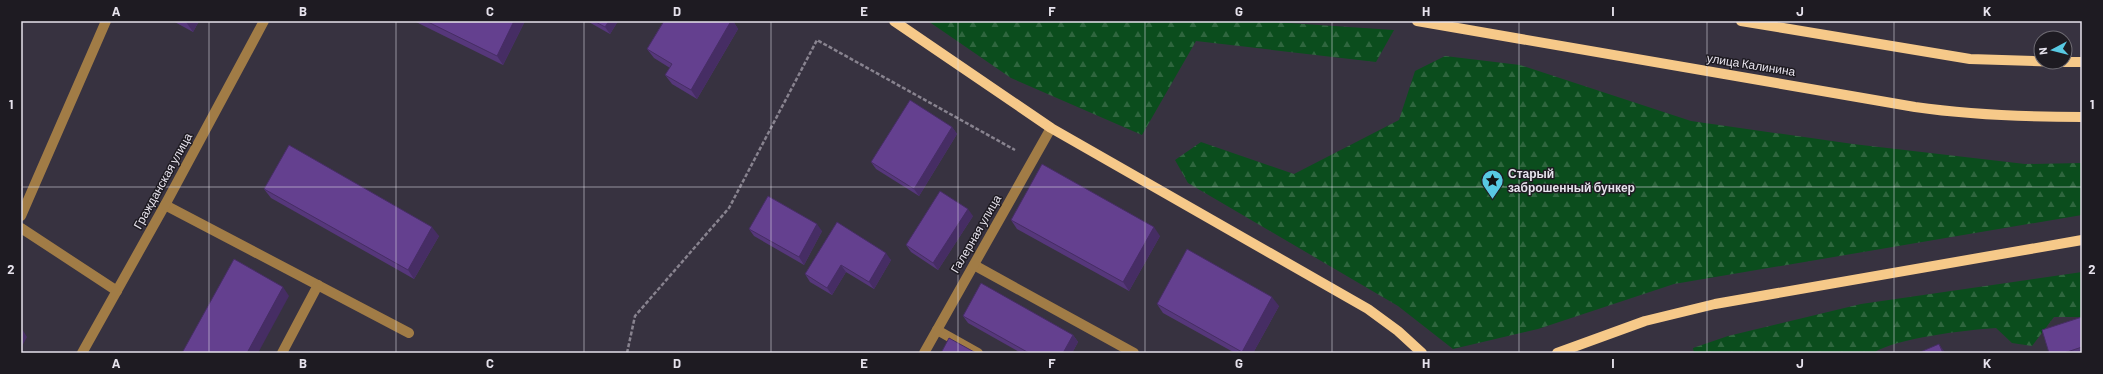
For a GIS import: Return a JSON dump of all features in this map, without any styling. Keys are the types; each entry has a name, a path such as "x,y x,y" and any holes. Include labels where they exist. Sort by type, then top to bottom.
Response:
{"main road":[{"path":"894,21 1051,128 1368,309 1398,331 1422,353"},
{"name":"улица Калинина","path":"1417,21 1915,107 1964,114 2024,117 2082,116"},
{"path":"1741,21 1970,59 2033,61"},
{"path":"1557,353 1645,321 1715,304 2082,240"}],"street":[{"path":"21,216 106,21"},
{"name":"Гражданская улица","path":"82,353 165,205 264,21"},
{"name":"Галерная улица","path":"924,353 1051,128"},
{"path":"165,205 409,333"},
{"path":"21,228 117,291"},
{"path":"974,265 1134,353"},
{"path":"282,353 318,285"},
{"path":"937,330 978,353"}],"path":[{"path":"627,353 635,316 729,208 817,40 1033,160"}],"green space":[{"path":"928,21 1258,21 1394,30 1376,62 1196,41 1142,135 1011,78"},
{"path":"1445,56 1520,65 1691,121 1853,144 2025,164 2082,163 2082,215 1674,284 1538,329 1453,349 1398,306 1188,183 1175,160 1201,142 1294,174 1399,120 1415,71"},
{"path":"2082,272 2082,317 2054,317 2032,346 2012,343 1996,328 1914,339 1898,343 1873,353 1694,353 1693,348 1728,336 1861,304"}],"building":[{"path":"426,21 514,21 497,56"},
{"path":"594,21 609,21 605,27"},
{"path":"664,21 731,21 691,90 665,75 672,64 647,49"},
{"path":"910,100 952,127 914,189 871,162"},
{"path":"289,145 432,227 408,270 264,189"},
{"path":"1042,164 1154,227 1123,282 1011,220"},
{"path":"940,191 968,209 933,263 906,245"},
{"path":"768,196 817,224 799,257 749,229"},
{"path":"837,222 886,253 869,282 841,265 827,288 805,274"},
{"path":"1187,249 1272,297 1242,352 1157,304"},
{"path":"234,259 283,287 247,353 182,353"},
{"path":"981,283 1073,335 1063,353 1029,353 963,316"},
{"path":"2082,317 2082,347 2064,353 2049,353 2042,330"},
{"path":"949,338 976,353 941,353"},
{"path":"1939,344 1943,353 1918,353"}],"place":[{"name":"Старый заброшенный бункер","path":"1493,200"}]}
